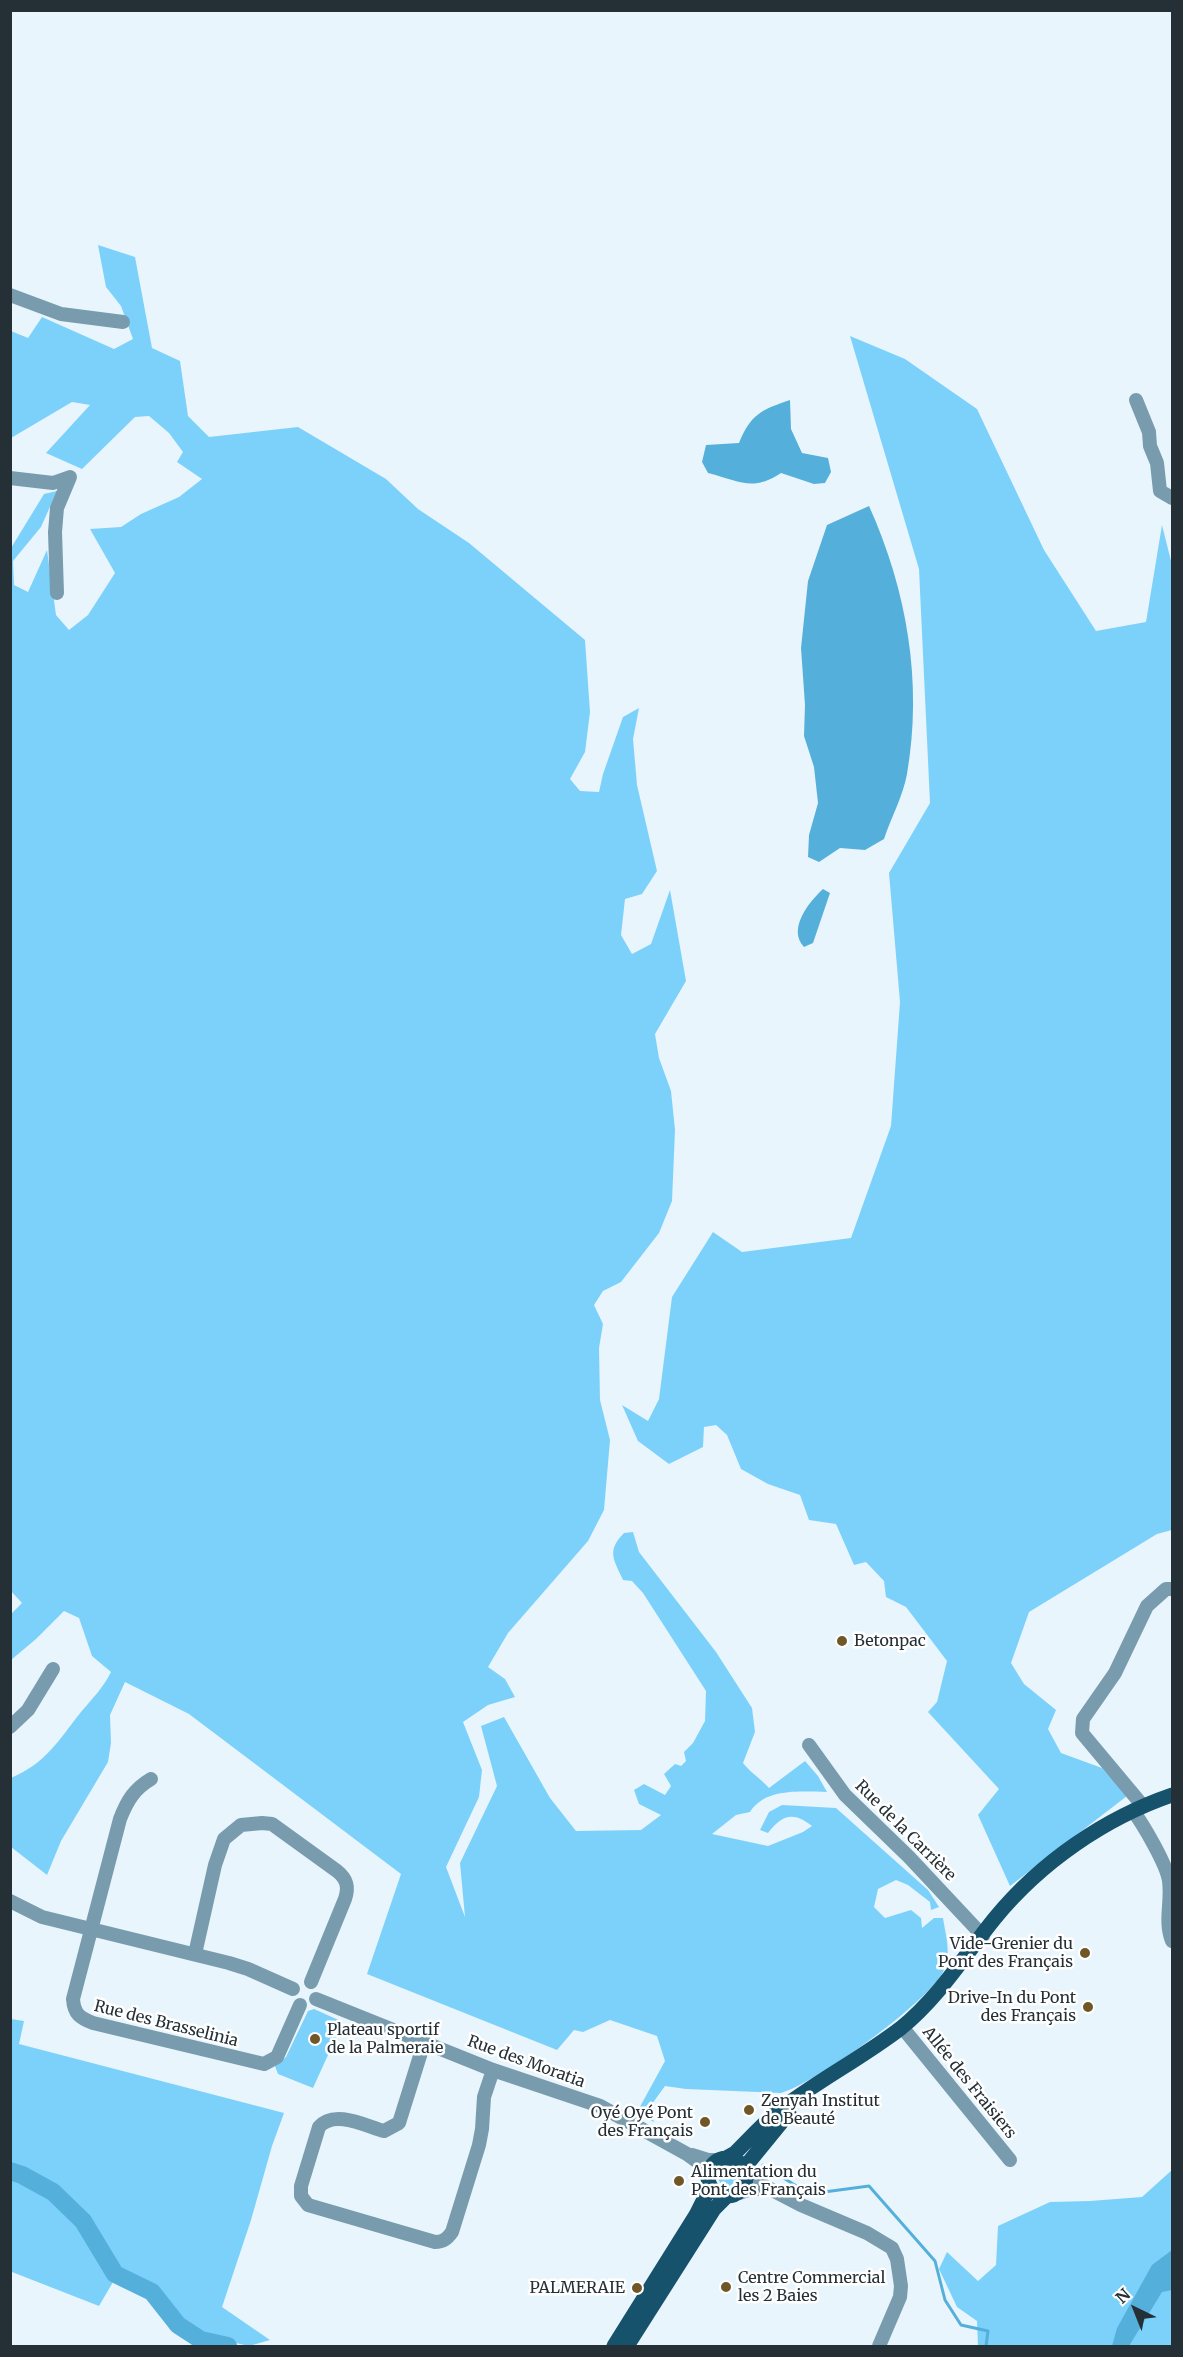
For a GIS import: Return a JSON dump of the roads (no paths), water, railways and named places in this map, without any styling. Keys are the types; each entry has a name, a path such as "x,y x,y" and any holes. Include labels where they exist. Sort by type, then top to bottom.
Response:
{"main road":[{"path":"614,2346 696,2215 709,2182 709,2170 722,2159 735,2153 777,2112 902,2027 943,1987 1000,1912 1035,1877 1084,1839 1173,1795"},
{"path":"1138,1811 1173,1803"},
{"path":"627,2346 714,2209 746,2184 749,2162 763,2142 811,2088"},
{"path":"722,2159 737,2160 746,2174"},
{"path":"709,2182 720,2195 732,2195"}],"street":[{"path":"10,295 61,314 123,322"},
{"path":"1136,400 1149,432 1150,446 1157,462 1160,491 1173,498"},
{"path":"10,478 53,483 70,477 57,508 55,531 57,593"},
{"path":"1173,1589 1166,1589 1147,1606 1115,1674 1083,1719 1082,1732 1138,1811 1169,1879 1168,1928 1173,1941"},
{"path":"10,1727 28,1710 52,1669"},
{"name":"Rue de la Carrière","path":"809,1745 844,1796 909,1857 983,1936"},
{"path":"90,1931 126,1803 141,1785 151,1779"},
{"path":"195,1954 215,1865 224,1839 241,1825 272,1824 343,1875 347,1883 348,1890 345,1899 311,1982"},
{"path":"10,1901 42,1917 90,1931 195,1954 248,1969 292,1989"},
{"name":"Rue des Brasselinia","path":"90,1931 73,1999 76,2013 81,2019 264,2064 277,2057 300,2005"},
{"path":"292,1989 300,1981 311,1982"},
{"path":"292,1989 294,2000 300,2005 311,2004 316,1999 317,1992 311,1982"},
{"name":"Rue des Moratia","path":"316,1999 493,2070 600,2106 687,2154 698,2162 709,2182"},
{"name":"Allée des Fraisiers","path":"902,2027 1010,2160"},
{"path":"424,2043 399,2123 384,2131 335,2118 323,2122 319,2127 301,2186 301,2196 309,2205 435,2242 442,2242 452,2232 479,2145 484,2097 493,2070"},
{"name":"Rue des Moratia","path":"687,2154 708,2160 722,2159"},
{"path":"746,2174 754,2182 867,2233 892,2248 897,2259 901,2286 900,2297 879,2346"},
{"path":"732,2195 752,2189 771,2189"}],"waterway":[{"path":"763,2165 809,2194 869,2186 935,2261 945,2300 961,2325 988,2331 986,2346"},
{"path":"10,2171 53,2192 83,2221 115,2274 152,2292 178,2325 201,2340 228,2346"}],"place":[{"name":"Betonpac","path":"842,1641"},
{"name":"Vide-Grenier du Pont des Français","path":"1085,1953"},
{"name":"Drive-In du Pont des Français","path":"1088,2007"},
{"name":"Plateau sportif de la Palmeraie","path":"315,2039"},
{"name":"Zenyah Institut de Beauté","path":"749,2110"},
{"name":"Oyé Oyé Pont des Français","path":"705,2122"},
{"name":"Alimentation du Pont des Français","path":"679,2181"},
{"name":"Centre Commercial les 2 Baies","path":"726,2287"},
{"name":"PALMERAIE","path":"637,2288"}]}
